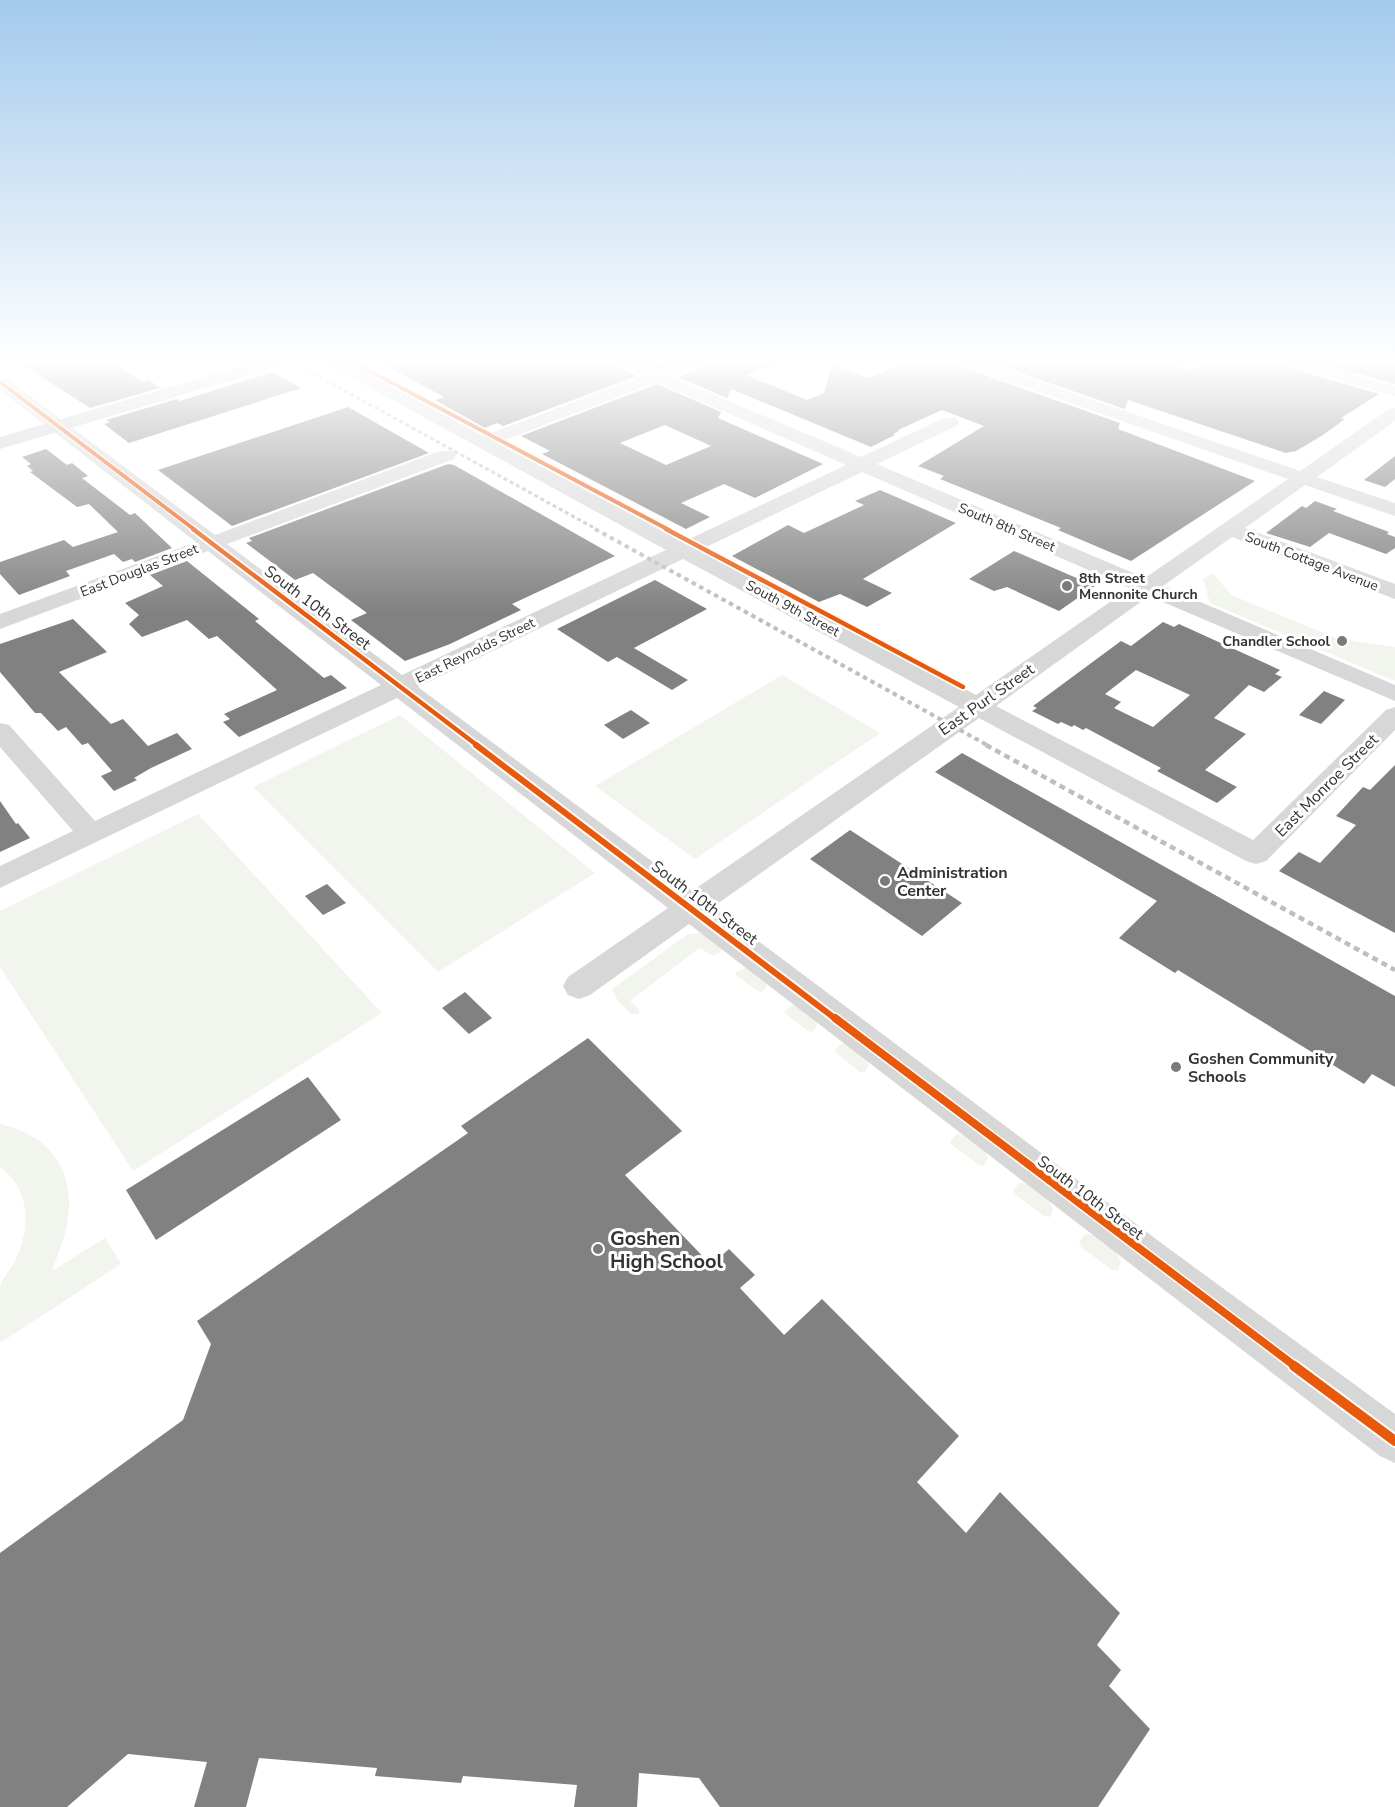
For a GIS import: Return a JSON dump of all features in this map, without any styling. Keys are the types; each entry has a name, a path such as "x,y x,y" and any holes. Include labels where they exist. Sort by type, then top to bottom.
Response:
{"street":[{"name":"South 10th Street","path":"82,444 1154,1261 1395,1441"},
{"name":"South 9th Street","path":"487,444 1256,854"},
{"name":"South 8th Street","path":"815,444 1395,694"},
{"name":"East Reynolds Street","path":"0,878 904,444"},
{"path":"1205,444 1395,510"},
{"name":"East Purl Street","path":"579,986 1350,444"},
{"name":"East Douglas Street","path":"0,622 447,455"},
{"name":"South Cottage Avenue","path":"1230,529 1395,592"},
{"name":"East Monroe Street","path":"1256,854 1395,716"},
{"path":"0,732 92,834"}],"shaded area":[{"path":"1213,573 1231,595 1338,639 1395,647 1395,681 1210,603 1203,579"},
{"path":"782,675 880,733 695,859 595,786"},
{"path":"400,715 595,873 438,972 253,787"},
{"path":"198,814 382,1013 133,1171 0,967 0,911"},
{"path":"702,931 721,947 721,952 713,956 699,948 630,1001 639,1009 639,1014 631,1014 618,1001 612,989 688,934"},
{"path":"747,967 765,980 767,986 762,992 757,991 737,976 735,972"},
{"path":"796,1005 816,1019 817,1025 813,1032 808,1031 784,1011"},
{"path":"841,1044 847,1044 867,1059 869,1065 865,1072 860,1072 837,1054 835,1050"},
{"path":"0,1124 32,1136 55,1156 62,1169 69,1200 68,1218 64,1238 52,1271 105,1238 121,1264 0,1343 0,1287 21,1246 25,1209 17,1186 0,1167"},
{"path":"957,1134 976,1142 983,1150 988,1158 984,1166 979,1165 952,1145 950,1141"},
{"path":"1019,1183 1030,1185 1048,1199 1053,1209 1050,1217 1044,1216 1016,1195 1013,1190"},
{"path":"1085,1234 1096,1236 1111,1246 1121,1261 1118,1271 1112,1270 1081,1247 1079,1242"}],"building":[{"path":"235,444 414,444 429,453 232,526 158,470"},
{"path":"537,444 623,444 666,465 711,446 707,444 778,444 823,464 755,498 724,484 681,503 710,517 686,529 542,454 550,451"},
{"path":"954,444 1158,444 1255,481 1131,561 1058,530 1061,528 940,479 944,476 918,466"},
{"path":"1260,444 1307,444 1296,451 1286,453"},
{"path":"46,449 67,465 72,463 88,476 82,478 130,515 135,513 172,548 135,562 132,559 123,562 114,554 66,571 70,576 19,595 0,574 0,562 64,540 73,547 118,532 89,504 77,507 30,472 33,471 27,466 31,464 22,457"},
{"path":"1395,456 1395,479 1385,487 1364,480"},
{"path":"448,464 454,465 615,556 512,604 521,610 450,644 405,661 351,620 367,613 313,573 295,580 246,543 252,541 249,538"},
{"path":"880,490 956,523 863,579 892,593 867,607 840,594 819,602 732,556 788,525 804,533 864,505 855,501"},
{"path":"1315,501 1337,509 1333,511 1389,532 1387,534 1395,537 1395,548 1386,554 1329,533 1310,547 1266,533 1302,506 1306,508"},
{"path":"1014,551 1095,586 1059,611 1007,587 994,591 969,579"},
{"path":"187,561 259,619 255,621 324,678 331,675 347,688 239,737 223,722 230,719 224,714 277,690 217,636 209,639 187,620 142,637 129,624 139,615 125,603 163,586 150,575"},
{"path":"655,580 707,609 634,648 688,680 672,690 617,657 608,662 557,629"},
{"path":"73,619 107,652 59,672 111,724 123,719 148,746 177,733 192,749 151,768 134,778 137,780 114,791 101,776 112,771 88,743 82,745 66,727 58,731 41,713 35,713 0,672 0,644"},
{"path":"1163,622 1174,627 1179,624 1280,670 1275,674 1282,677 1264,692 1249,685 1214,718 1246,734 1205,770 1237,787 1217,803 1157,771 1161,768 1086,728 1083,730 1061,722 1058,724 1032,711 1037,708 1033,706 1121,641 1131,646","holes":["1136,670 1190,695 1153,727 1114,708 1121,702 1105,694"]},
{"path":"1324,691 1345,700 1321,724 1299,715"},
{"path":"631,710 650,723 623,739 604,725"},
{"path":"962,753 1395,996 1395,1087 1372,1074 1364,1084 1178,970 1175,973 1119,938 1157,901 935,772"},
{"path":"1395,765 1395,933 1279,871 1299,852 1320,863 1356,825 1336,816 1363,787 1370,790"},
{"path":"0,801 16,824 18,823 30,838 0,852"},
{"name":"Administration Center","path":"850,830 962,903 922,936 810,859"},
{"path":"327,884 346,903 323,915 305,896"},
{"path":"465,992 492,1018 469,1034 442,1008"},
{"path":"588,1038 682,1131 625,1175 711,1265 729,1249 755,1275 740,1288 784,1335 822,1299 959,1436 917,1482 966,1533 1000,1492 1120,1613 1097,1645 1121,1670 1109,1686 1150,1729 1098,1807 720,1807 699,1778 639,1773 637,1807 574,1807 577,1785 463,1776 461,1783 375,1776 377,1768 259,1758 246,1807 194,1807 207,1762 128,1754 67,1807 0,1807 0,1553 183,1420 211,1344 197,1321 468,1133 461,1126"},
{"path":"308,1077 341,1120 156,1240 126,1190"}],"railway":[{"path":"442,444 598,530"},
{"path":"595,529 989,746"},
{"path":"986,745 1395,970"}],"cycle path":[{"path":"82,444 1154,1261 1395,1441"},
{"path":"507,444 963,687"}],"place":[{"name":"8th Street Mennonite Church","path":"1067,586"},
{"name":"Chandler School","path":"1342,641"},
{"name":"Administration Center","path":"885,881"},
{"name":"Goshen Community Schools","path":"1176,1067"},
{"name":"Goshen High School","path":"598,1249"}]}
